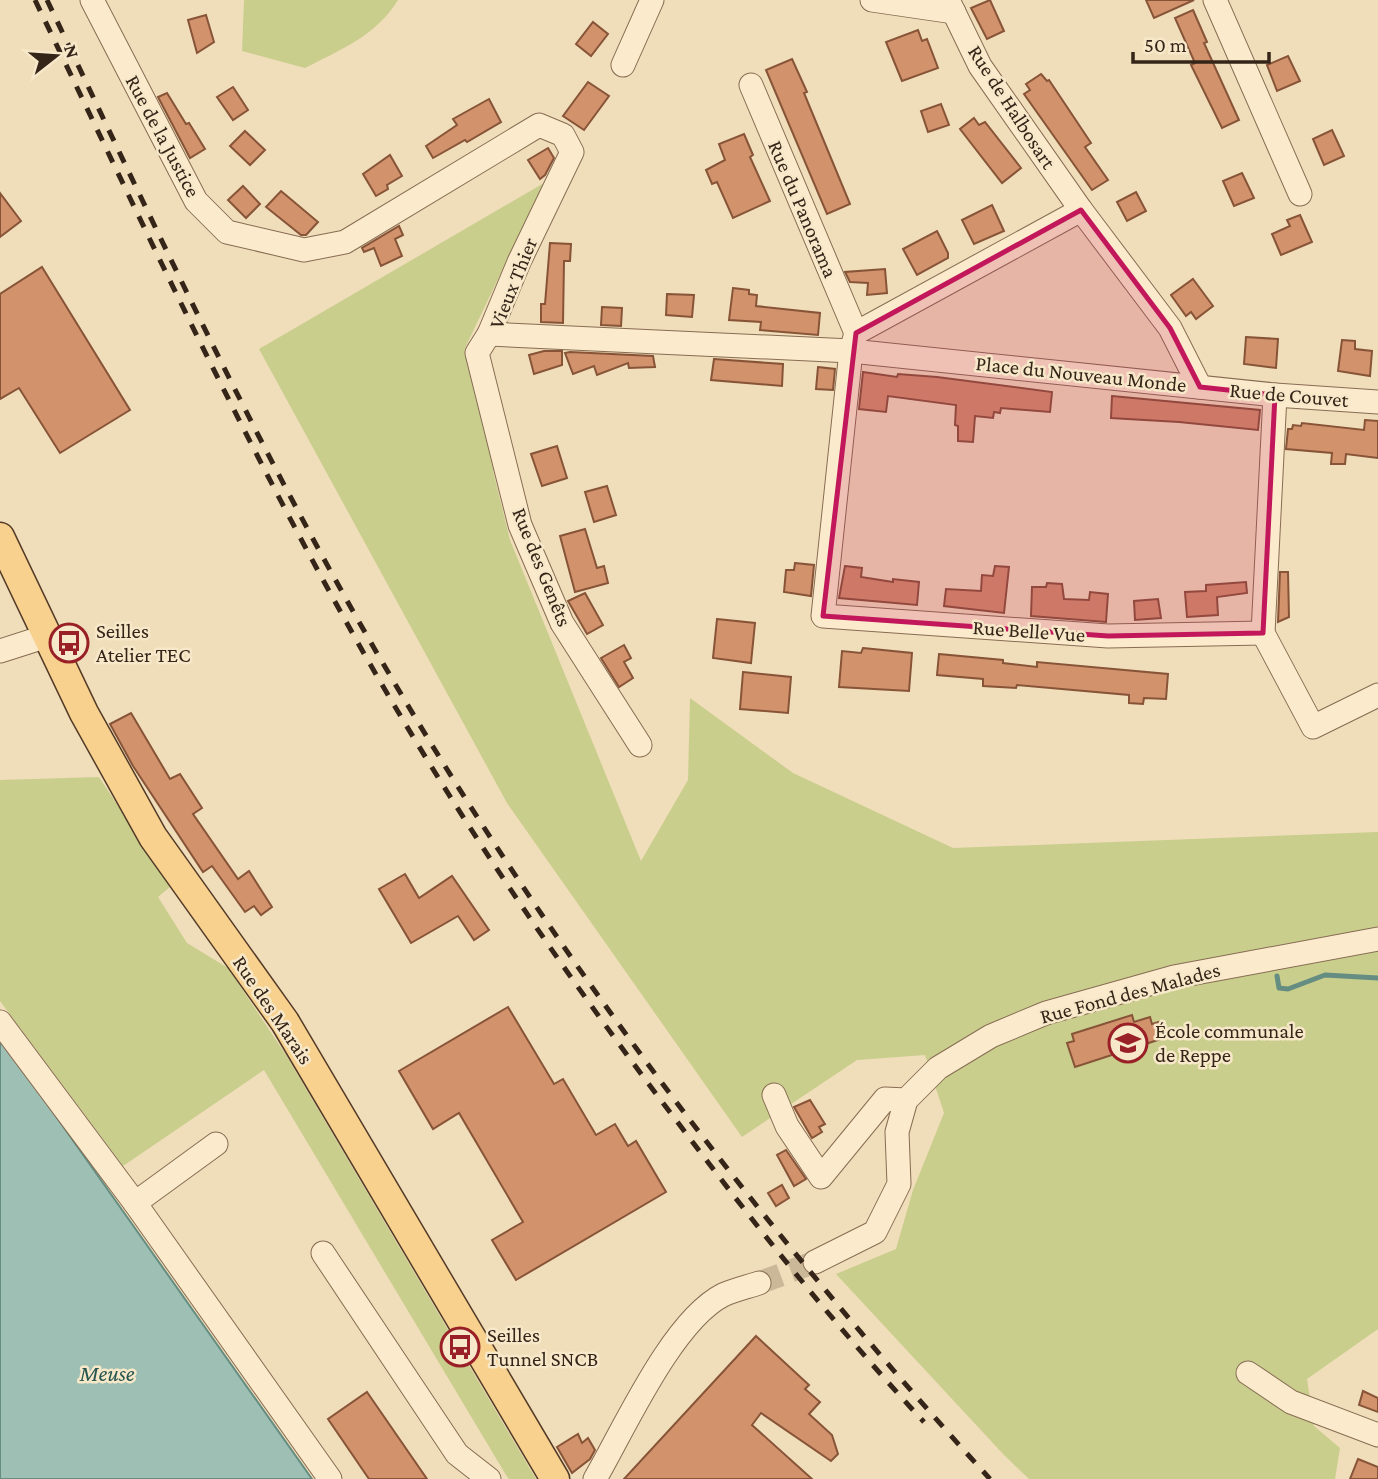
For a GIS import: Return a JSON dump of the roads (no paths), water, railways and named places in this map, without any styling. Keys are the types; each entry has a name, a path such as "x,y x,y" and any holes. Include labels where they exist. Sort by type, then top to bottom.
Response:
{"main road":[{"name":"Rue des Marais","path":"0,537 84,713 153,837 285,1022 555,1479"}],"street":[{"name":"Rue de la Justice","path":"92,0 196,201 227,232 304,250 345,242"},
{"path":"623,65 652,0"},
{"path":"872,0 951,6"},
{"path":"1215,0 1300,194"},
{"name":"Rue de Halbosart","path":"951,6 981,66 1081,210"},
{"name":"Rue du Panorama","path":"751,85 853,342"},
{"name":"Vieux Thier","path":"345,242 539,125 563,135 572,152 519,262 489,334 853,342"},
{"path":"853,342 1081,210"},
{"name":"Place du Nouveau Monde","path":"1081,210 1170,328 1200,387"},
{"name":"Rue des Genêts","path":"489,334 477,353 520,525 562,623 640,746"},
{"name":"Place du Nouveau Monde","path":"853,342 1200,387"},
{"name":"Rue Belle Vue","path":"853,342 823,616 1108,636 1263,633"},
{"name":"Rue de Couvet","path":"1200,387 1378,402"},
{"path":"1275,395 1263,633 1313,727 1378,695"},
{"path":"0,651 47,636"},
{"name":"Rue Fond des Malades","path":"775,1095 787,1126 821,1177 885,1099 906,1100 938,1068 991,1037 1046,1013 1174,977 1378,939"},
{"path":"0,1022 135,1203 330,1479"},
{"path":"815,1262 875,1232 899,1184 897,1132 906,1100"},
{"path":"135,1203 216,1144"},
{"path":"323,1253 457,1454 489,1479"},
{"path":"594,1479 665,1354 692,1320 722,1296 759,1283"},
{"path":"1248,1373 1291,1402 1378,1435"}],"water":[{"name":"Meuse","path":"0,1037 312,1479 0,1479"}],"waterway":[{"path":"1277,976 1279,988 1288,989 1325,975 1378,978"}],"tunnel":[{"path":"759,1283 815,1262"}],"railway":[{"path":"35,0 272,485 358,643 433,768 512,891 638,1070 799,1278 924,1422"},
{"path":"47,0 202,323 283,483 370,641 507,863 581,971 736,1180 818,1282 990,1479"}],"place":[{"name":"Seilles Atelier TEC","path":"69,643"},
{"name":"École communale de Reppe","path":"1128,1043"},
{"name":"Seilles Tunnel SNCB","path":"460,1347"}]}
